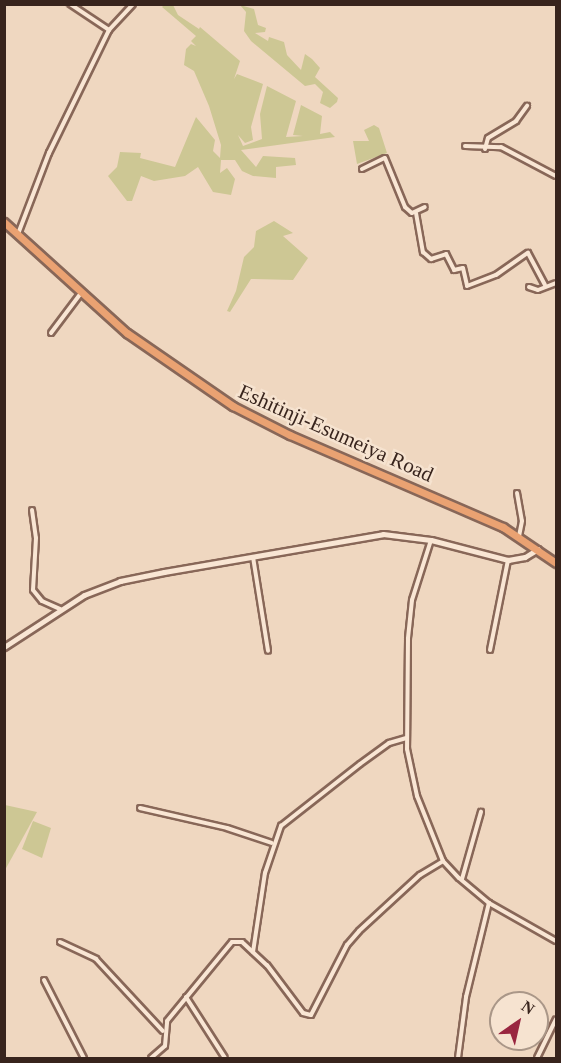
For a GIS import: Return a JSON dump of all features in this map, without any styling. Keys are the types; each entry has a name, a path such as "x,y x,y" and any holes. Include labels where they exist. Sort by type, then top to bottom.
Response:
{"highway":[{"name":"Eshitinji-Esumeiya Road","path":"4,222 127,333 233,406 519,536 556,563"}],"street":[{"path":"70,4 109,30"},
{"path":"18,234 49,153 109,30 133,4"},
{"path":"485,149 488,138 516,121 527,106"},
{"path":"465,146 511,151 556,176"},
{"path":"362,169 385,158 402,202 416,213 423,252 430,259 446,254 454,270 463,268 467,286 496,275 528,254 545,285"},
{"path":"416,213 426,207"},
{"path":"529,287 538,290 556,282"},
{"path":"51,333 81,293"},
{"path":"517,492 522,521 519,536"},
{"path":"32,510 36,538 33,590 42,601 60,609"},
{"path":"4,647 60,609 120,581 383,534 431,540 508,560 525,557 538,549"},
{"path":"431,540 412,600 406,738 417,796 443,861 489,903 556,941"},
{"path":"253,557 268,651"},
{"path":"490,650 508,560"},
{"path":"253,953 272,843 294,813 389,743 406,738"},
{"path":"140,808 227,828 272,843"},
{"path":"462,879 481,812"},
{"path":"163,1031 186,997 232,942 242,942 303,1013 310,1015 359,931 420,875 443,861"},
{"path":"458,1059 466,997 489,903"},
{"path":"60,942 96,959 163,1031 165,1046 151,1059"},
{"path":"44,980 84,1059"},
{"path":"186,997 225,1059"},
{"path":"537,1059 556,1019"}],"shaded area":[{"path":"173,5 178,15 199,29 200,27 240,61 234,79 237,74 263,84 251,127 253,140 245,143 238,135 243,146 262,139 260,114 267,86 296,101 286,137 303,136 293,135 301,105 322,116 320,134 330,132 335,137 241,150 256,167 263,156 295,158 296,165 276,167 276,178 253,176 242,171 235,160 221,160 220,173 227,168 235,179 231,195 213,192 198,167 185,176 154,181 141,176 132,201 127,201 108,176 117,167 120,152 141,153 140,158 175,167 196,117 215,140 213,151 220,158 221,145 209,106 194,71 184,65 186,49 191,44 196,46 191,41 196,36 162,7"},
{"path":"240,5 254,9 258,25 266,28 265,32 255,33 268,41 269,37 284,42 287,55 301,70 305,54 312,59 320,68 315,77 338,98 337,102 330,108 320,103 323,92 315,84 305,86 251,41 244,31 246,12"},
{"path":"374,125 379,128 387,153 357,164 353,141 369,141 364,130"},
{"path":"274,221 293,233 283,236 308,258 293,280 251,279 230,312 227,311 236,291 244,257 254,247 256,231"},
{"path":"4,805 37,812 5,870"},
{"path":"33,821 51,828 42,858 22,849"}]}
